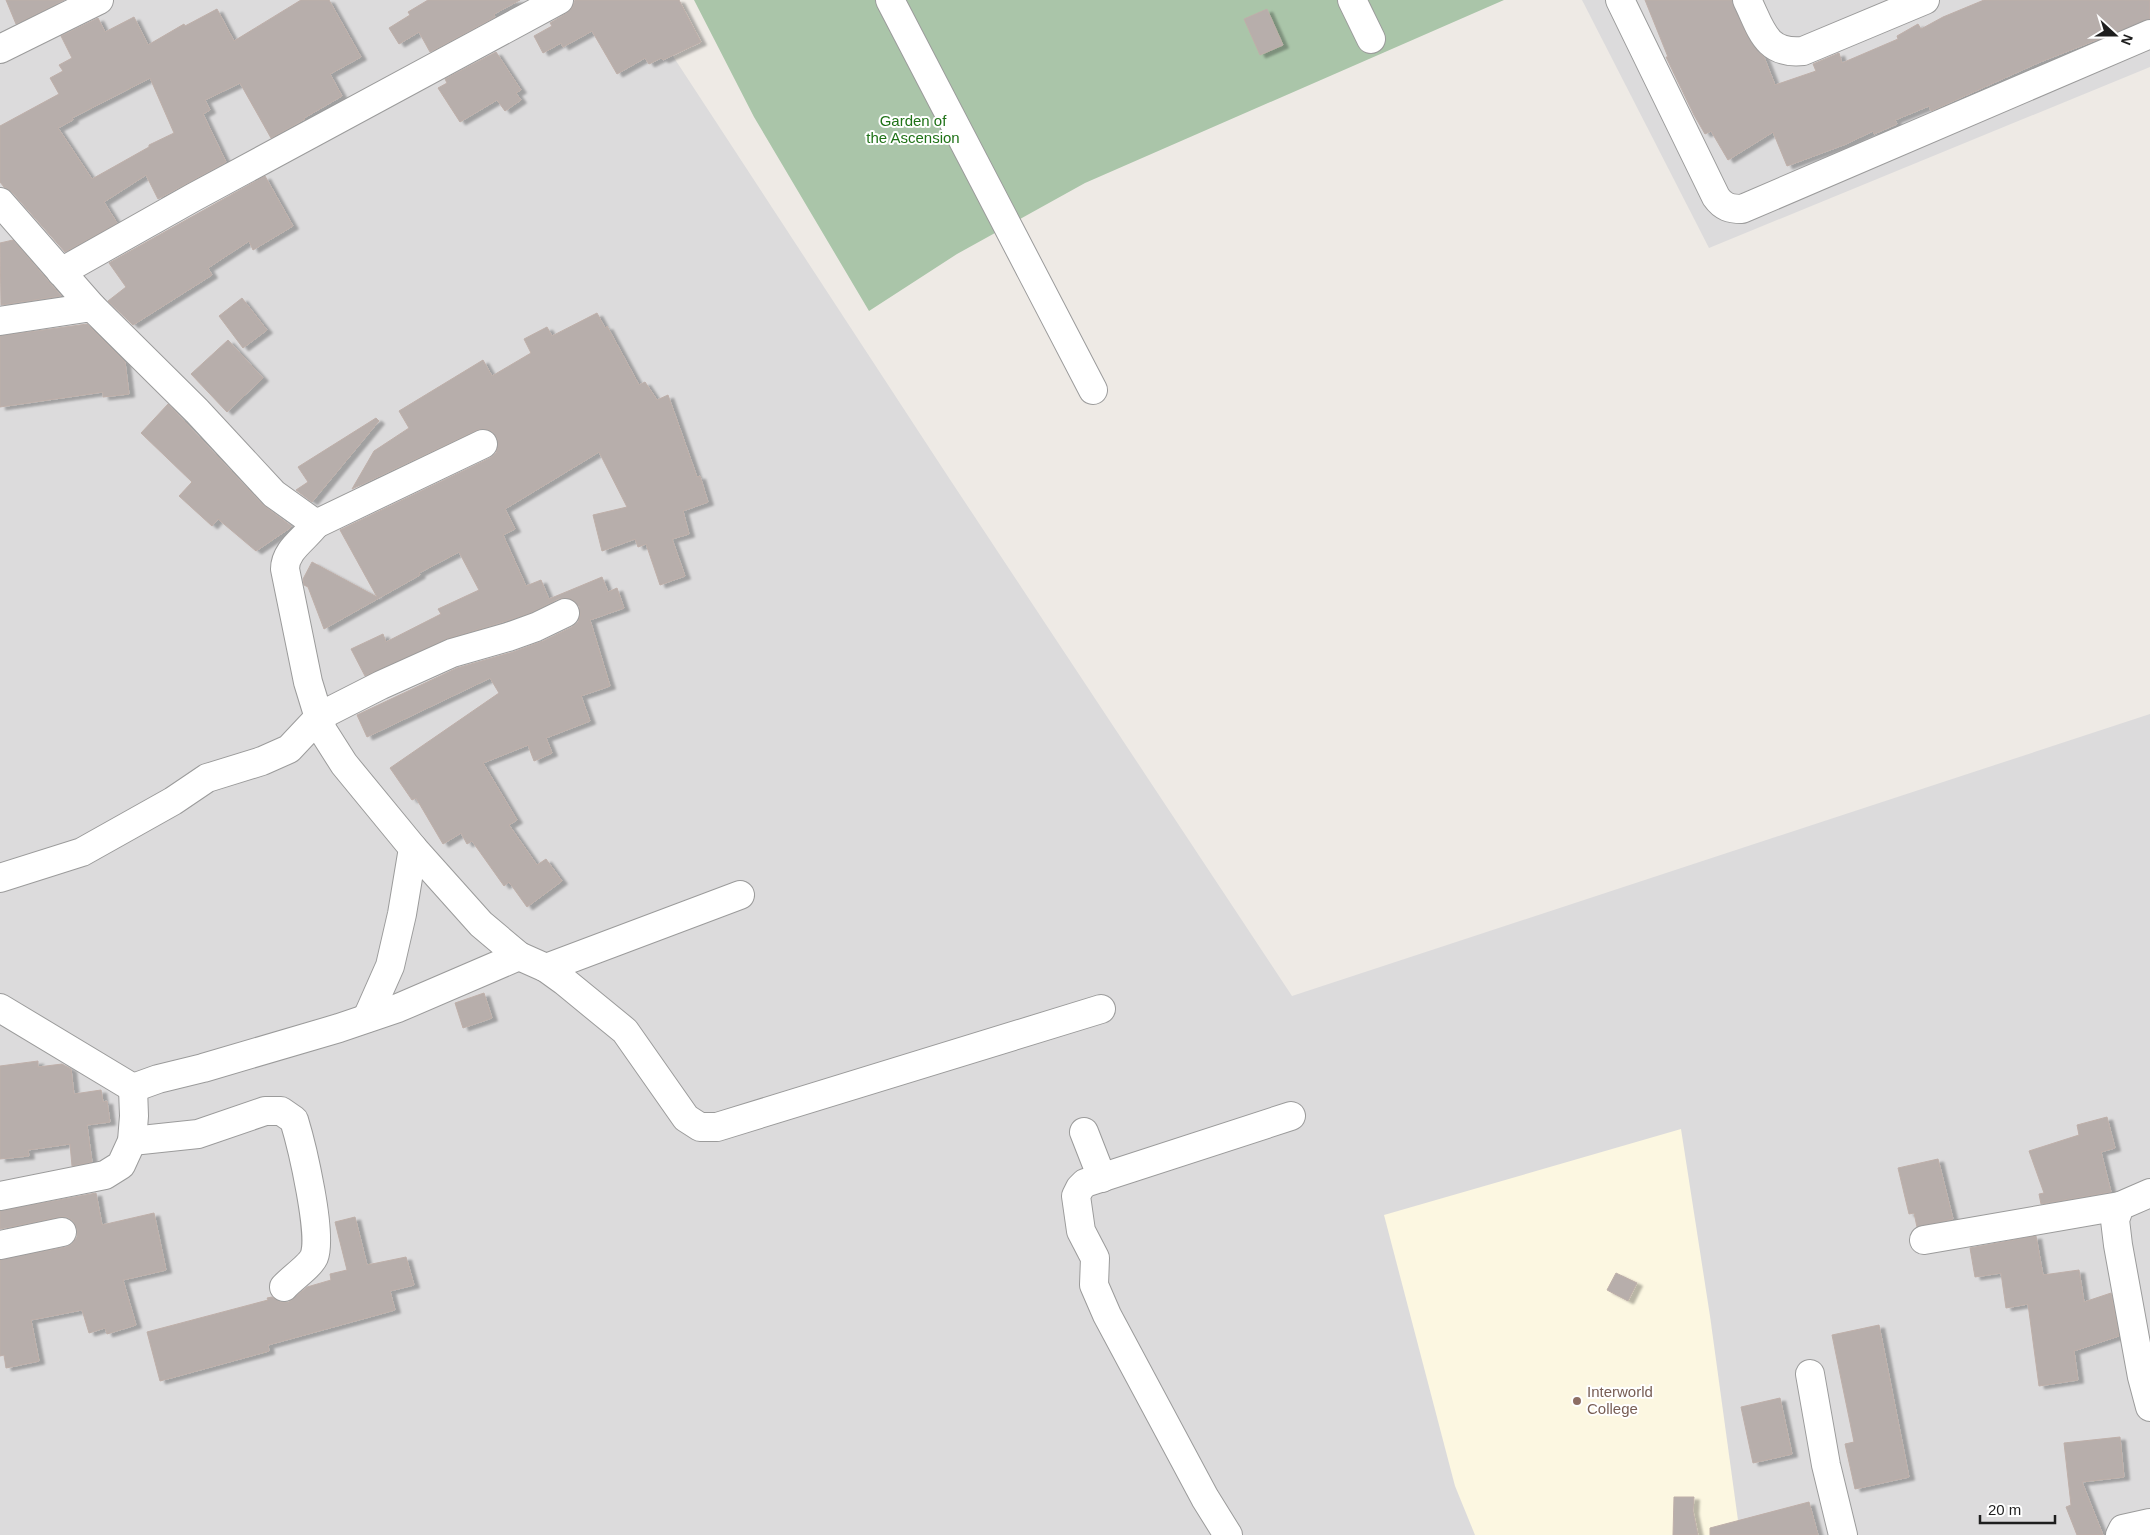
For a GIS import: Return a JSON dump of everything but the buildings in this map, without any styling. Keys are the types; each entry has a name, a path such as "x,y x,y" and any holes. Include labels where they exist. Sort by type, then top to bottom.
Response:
{"street":[{"path":"0,48 99,0"},
{"path":"61,272 559,0"},
{"path":"890,0 1093,390"},
{"path":"1352,0 1371,39"},
{"path":"1620,0 1716,197 1720,204 1733,209 1742,209 2150,34"},
{"path":"1748,0 1766,38 1781,51 1791,53 1803,52 1925,0"},
{"path":"0,202 92,307 197,411 274,494 316,524"},
{"path":"0,322 92,307"},
{"path":"483,444 316,524 307,536 289,553 285,561 285,569 308,682 320,716 323,731 344,764 413,848 482,924 518,956 546,968 625,1031 686,1118 700,1127 717,1127 1101,1009"},
{"path":"0,878 82,852 173,801 206,778 262,761 289,748 320,716 431,662 452,653 517,634 565,613"},
{"path":"367,1018 390,966 402,914 413,848"},
{"path":"546,968 740,895"},
{"path":"133,1088 367,1018 406,1004 518,956"},
{"path":"0,1008 133,1088"},
{"path":"0,1196 105,1175 121,1165 132,1142 134,1116 133,1088"},
{"path":"132,1142 198,1134 265,1111 281,1111 294,1120 316,1225 317,1244 313,1258 284,1287"},
{"path":"1228,1535 1205,1498 1106,1315 1094,1285 1096,1258 1081,1231 1076,1196 1085,1183 1291,1116"},
{"path":"1084,1132 1102,1178"},
{"path":"1924,1240 2120,1206 2150,1193"},
{"path":"2120,1206 2115,1220 2118,1245 2142,1377 2150,1407"},
{"path":"0,1245 62,1232"},
{"path":"1810,1374 1826,1465 1843,1535"},
{"path":"2120,1535 2122,1529 2150,1523"}],"shaded area":[{"path":"0,0 640,0 648,18 947,475 1292,996 2150,714 2150,1535 0,1535"},
{"path":"1582,0 2150,0 2150,67 1709,248"},
{"name":"Interworld College","path":"1681,1129 1710,1316 1740,1535 1475,1535 1455,1486 1384,1215"}],"green space":[{"name":"Garden of the Ascension","path":"694,0 1504,0 1085,183 957,254 869,311 754,117"}],"place":[{"name":"Interworld College","path":"1577,1401"}]}
